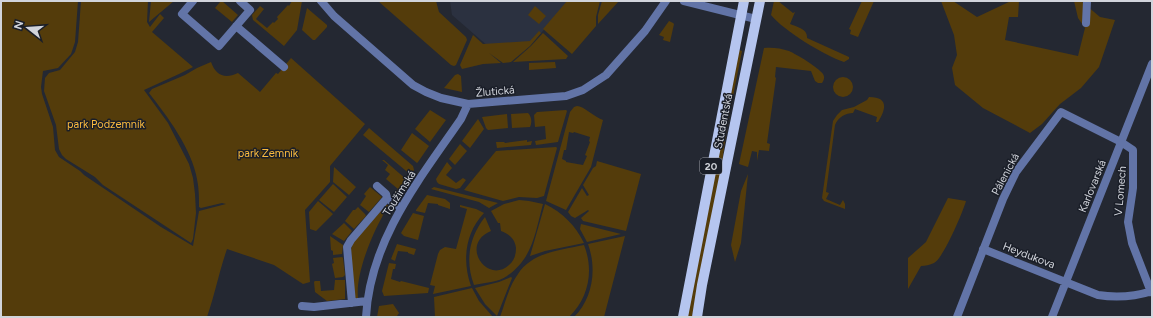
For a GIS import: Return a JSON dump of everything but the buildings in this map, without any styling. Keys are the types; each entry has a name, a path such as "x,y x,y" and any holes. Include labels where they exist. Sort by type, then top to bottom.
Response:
{"main road":[{"name":"Studentská","path":"683,317 744,1"},
{"name":"Studentská","path":"697,317 702,285 760,1"}],"street":[{"path":"193,1 182,14 219,46 250,10 240,1"},
{"name":"Žlutická","path":"321,1 334,16 402,76 426,92 441,98 468,104 566,96 583,90 606,75 645,31 666,1"},
{"path":"684,1 756,19"},
{"path":"1086,23 1087,1"},
{"path":"236,26 284,67"},
{"name":"Karlovarská","path":"1052,317 1152,64"},
{"name":"Toužimská","path":"366,317 367,301 375,263 386,238 401,208 461,119 468,104"},
{"name":"Pálenická","path":"957,317 1003,198 1016,172 1061,112 1121,142"},
{"name":"V Lomech","path":"1121,142 1133,150 1133,188 1128,222 1132,243 1152,291"},
{"path":"377,186 386,194 387,198 401,208"},
{"name":"Toužimská","path":"352,302 347,247 351,240 387,198"},
{"name":"Heydukova","path":"984,249 1098,295 1115,297 1130,296 1152,291"},
{"path":"302,306 314,307 367,301"}],"shaded area":[{"path":"450,1 570,1 532,43 489,47 452,15"}],"green space":[{"name":"park Zemník","path":"1,1 78,1 75,42 71,54 58,68 43,71 41,87 42,94 53,127 55,150 59,157 84,175 161,227 193,246 199,211 226,204 222,203 201,208 199,207 198,182 190,156 171,122 149,93 152,89 211,62 218,73 229,76 238,73 260,92 291,58 365,124 330,166 330,182 305,210 310,282 303,284 274,265 227,249 207,317 1,317"},
{"name":"park Podzemník","path":"81,1 148,1 147,22 150,27 160,14 164,18 152,32 193,67 144,90 168,123 189,164 193,178 196,213 193,239 191,243 103,185 95,177 66,159 59,149 56,125 44,91 45,78 49,73 60,70 75,52 78,42"},
{"path":"151,1 174,1 149,22"},
{"path":"219,1 222,1 238,15 232,22 215,8 220,2"},
{"path":"292,1 302,1 297,30 284,46 253,20 252,15 260,6 264,9 256,19 267,28 278,19 277,17 288,5 289,6"},
{"path":"378,1 436,1 439,12 466,37 467,40 456,65 451,65"},
{"path":"567,1 600,1 596,17 596,26 572,54 543,29"},
{"path":"602,1 619,1 598,24 598,15"},
{"path":"774,1 778,1 793,13 795,12 790,24 804,30 807,38 849,57 849,59 844,62 836,59 805,42 785,28 771,15"},
{"path":"862,1 874,1 858,37 850,34 851,30 849,29"},
{"path":"941,1 953,1 977,17 1011,1 1019,1 1018,17 1009,17 1005,40 1078,56 1085,28 1078,18 1074,1 1081,1 1100,17 1115,20 1099,67 1081,88 1060,104 1042,124 1030,133 983,108 955,85 952,68 957,55 954,35"},
{"path":"535,6 546,16 539,24 528,15"},
{"path":"307,8 327,25 327,27 315,40 313,40 302,30"},
{"path":"669,21 674,24 670,42 663,40 664,37 659,35"},
{"path":"539,31 541,33 530,46 511,62 503,63 489,53 501,63 483,64 462,69 460,65 473,35 483,44 530,41"},
{"path":"543,33 568,56 566,59 513,62 531,46"},
{"path":"764,48 779,48 792,53 817,68 823,74 824,78 822,83 818,83 815,81 811,71 776,67 776,78 767,143 770,144 769,151 759,150 757,161 757,152 752,151 748,167 739,164"},
{"path":"739,50 742,51 727,127 721,169 692,317 687,317"},
{"path":"555,62 556,68 529,70 529,63"},
{"path":"458,74 461,76 462,92 444,88 455,75"},
{"path":"839,77 847,77 853,83 853,91 847,97 839,97 833,91 833,83"},
{"path":"869,97 883,101 883,113 878,122 876,122 877,117 855,109 853,113 840,118 835,125 826,192 829,193 826,199 840,205 843,200 845,209 824,201 822,198 833,121 842,110 854,107 867,100"},
{"path":"580,106 603,120 591,167 566,210 546,201 570,112 574,107","holes":["569,132 574,132 590,137 590,142 585,155 587,156 583,165 566,162 562,159 564,150 566,150"]},
{"path":"430,110 446,120 430,142 415,129"},
{"path":"567,111 558,142 536,145 535,141 546,139 545,126 535,127 534,115 537,112"},
{"path":"528,113 531,120 530,127 512,128 511,114"},
{"path":"507,114 508,128 488,130 486,128 482,117"},
{"path":"478,119 484,129 470,148 462,141"},
{"path":"369,128 413,166 414,170 411,175 363,135"},
{"path":"412,133 429,146 417,163 401,150"},
{"path":"527,140 527,142 532,141 531,145 497,148 496,142 505,143"},
{"path":"460,144 467,151 455,165 449,159"},
{"path":"557,148 544,196 537,198 519,197 503,201 464,190 496,151"},
{"path":"382,160 384,160 407,180 397,195 394,194 398,189 386,179 390,174 385,170 388,165"},
{"path":"597,161 641,174 626,231 583,221 581,218 589,211 588,210 575,218 568,212 582,188 587,196 589,195 583,185 593,168 596,166"},
{"path":"447,162 452,168 446,175 456,183 463,178 466,180 460,188 456,189 437,182 436,179"},
{"path":"334,167 356,187 349,195 333,182"},
{"path":"748,174 741,243 735,262 731,245 741,191"},
{"path":"333,184 347,197 334,212 319,200"},
{"path":"370,187 382,197 369,212 360,205 366,196 364,194"},
{"path":"434,187 498,203 489,208 479,202 431,189"},
{"path":"427,195 445,199 450,203 450,209 438,204 428,203 425,213 416,211"},
{"path":"948,198 966,201 961,215 938,260 932,264 921,266 908,289 908,258 926,242"},
{"path":"519,200 543,204 535,235 528,253 516,269 504,278 474,285 471,276 469,258 475,233 485,217 491,231 482,237 477,245 477,253 480,260 485,266 492,270 501,270 509,265 515,255 516,248 514,242 511,237 501,231 500,223 498,223 491,211 504,204"},
{"path":"318,201 333,214 316,231 310,229 309,212"},
{"path":"545,204 568,220 584,243 545,251 530,256"},
{"path":"386,205 389,205 372,237 363,263 358,287 358,298 354,298 351,250 352,244"},
{"path":"460,205 476,209 484,213 473,229 467,248 466,257 468,277 471,286 433,294 435,286 430,285 440,250 445,247 456,249 467,209 460,207"},
{"path":"358,207 366,216 354,229 345,221 353,210"},
{"path":"413,213 424,216 418,240 404,236 401,233"},
{"path":"344,223 352,231 344,241 332,234"},
{"path":"581,224 621,234 587,242 580,229"},
{"path":"330,236 343,245 342,254 333,255"},
{"path":"625,236 604,317 574,317 585,301 592,283 592,263 588,244"},
{"path":"397,244 416,249 414,255 408,252 398,251 395,261 391,259"},
{"path":"584,245 589,264 588,283 581,301 569,317 500,317 512,284 518,274 531,261 548,253"},
{"path":"342,257 345,275 343,277 335,278 332,264 334,263 333,258"},
{"path":"389,263 396,264 395,269 393,269 391,279 429,288 428,293 384,296 382,291"},
{"path":"511,277 512,278 497,316 485,304 475,288 499,282"},
{"path":"335,280 345,280 345,299 327,301 315,292 315,281 320,281 321,291 334,290"},
{"path":"472,288 479,301 493,317 435,317 434,297"},
{"path":"393,304 399,313 397,316 377,317 379,306"}]}
